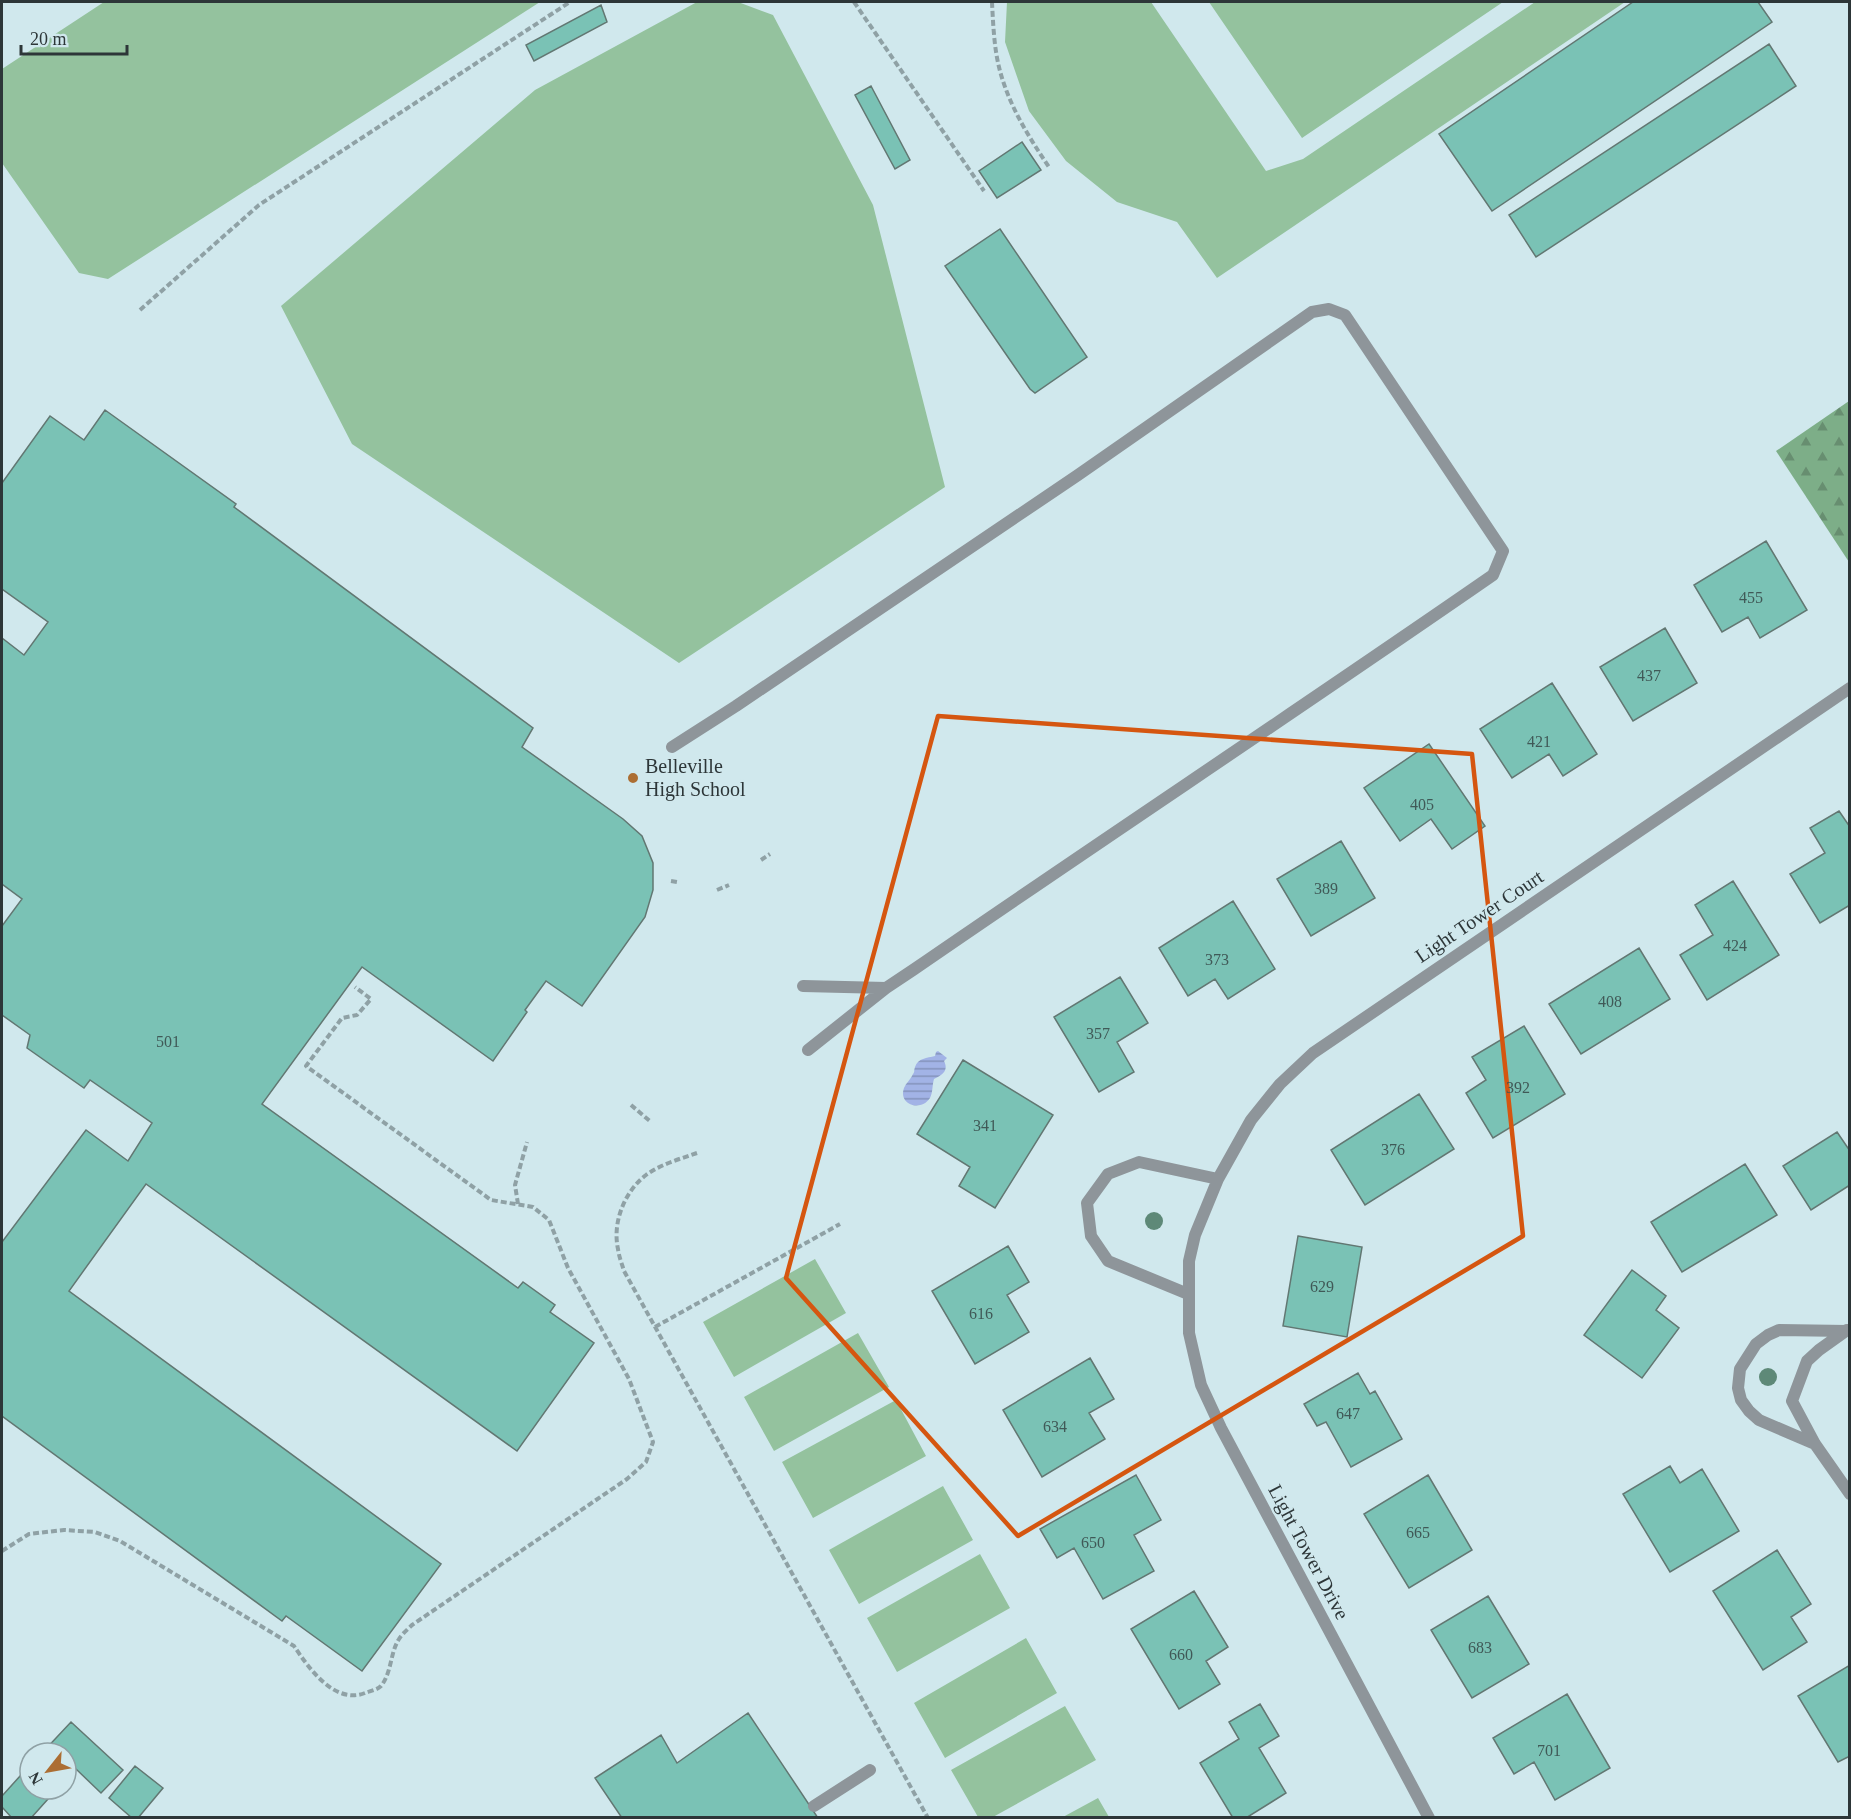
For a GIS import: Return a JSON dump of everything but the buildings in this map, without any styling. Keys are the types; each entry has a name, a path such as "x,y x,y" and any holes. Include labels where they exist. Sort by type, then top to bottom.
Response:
{"street":[{"path":"672,747 1049,494 1312,312 1329,309 1345,315 1503,551 1493,575 886,988 808,1050"},
{"name":"Light Tower Court","path":"1195,1235 1218,1179 1251,1120 1280,1084 1313,1053 1850,688"},
{"path":"803,986 886,988"},
{"path":"1188,1294 1108,1260 1091,1236 1087,1203 1108,1174 1139,1162 1218,1179"},
{"name":"Light Tower Drive","path":"1195,1235 1189,1261 1189,1333 1201,1385 1429,1818"},
{"path":"1815,1444 1759,1420 1749,1411 1741,1400 1738,1388 1740,1369 1756,1344 1779,1330 1848,1330"},
{"path":"1848,1330 1819,1350 1807,1362 1792,1401 1815,1444 1850,1494"},
{"path":"814,1806 870,1770"}],"path":[{"path":"140,310 259,205 570,2"},
{"path":"854,2 984,191"},
{"path":"992,2 999,66 1027,135 1049,167"},
{"path":"760,860 770,854"},
{"path":"671,880 677,882"},
{"path":"717,890 729,885"},
{"path":"2,1551 29,1534 64,1530 95,1532 120,1541 294,1646 323,1682 344,1694 357,1696 380,1688 389,1673 399,1639 412,1625 627,1479 646,1462 653,1442 629,1379 568,1268 549,1220 533,1207 491,1200 306,1066 342,1018 357,1015 371,999 355,987"},
{"path":"631,1105 651,1122"},
{"path":"518,1204 515,1185 527,1142"},
{"path":"697,1153 647,1174 635,1185 622,1208 617,1228 617,1247 624,1271 928,1818"},
{"path":"655,1326 840,1224"}],"highlighted area":[{"path":"938,716 1472,754 1523,1236 1018,1536 786,1278"}],"green space":[{"path":"104,2 540,2 108,279 79,273 2,163 2,69"},
{"path":"697,2 738,2 773,15 873,205 945,487 679,663 352,444 281,306 535,90"},
{"path":"1007,2 1151,2 1266,171 1303,159 1535,2 1625,2 1217,278 1177,222 1117,202 1066,161 1029,111 1005,42"},
{"path":"1209,2 1503,2 1302,138"},
{"path":"1849,401 1849,562 1776,451"},
{"path":"815,1259 846,1313 734,1377 703,1322"},
{"path":"858,1333 889,1387 774,1451 744,1397"},
{"path":"896,1400 926,1456 813,1518 782,1462"},
{"path":"943,1486 973,1540 859,1604 829,1550"},
{"path":"980,1554 1010,1608 897,1672 867,1618"},
{"path":"1026,1638 1057,1693 945,1758 914,1703"},
{"path":"1065,1706 1096,1760 993,1817 978,1817 951,1770"},
{"path":"1098,1798 1109,1817 1063,1817"}],"water":[{"path":"938,1051 947,1058 944,1061 945,1070 934,1079 930,1098 921,1105 911,1105 904,1099 905,1086 918,1062 935,1056"}],"place":[{"name":"Belleville High School","path":"633,778"}]}
